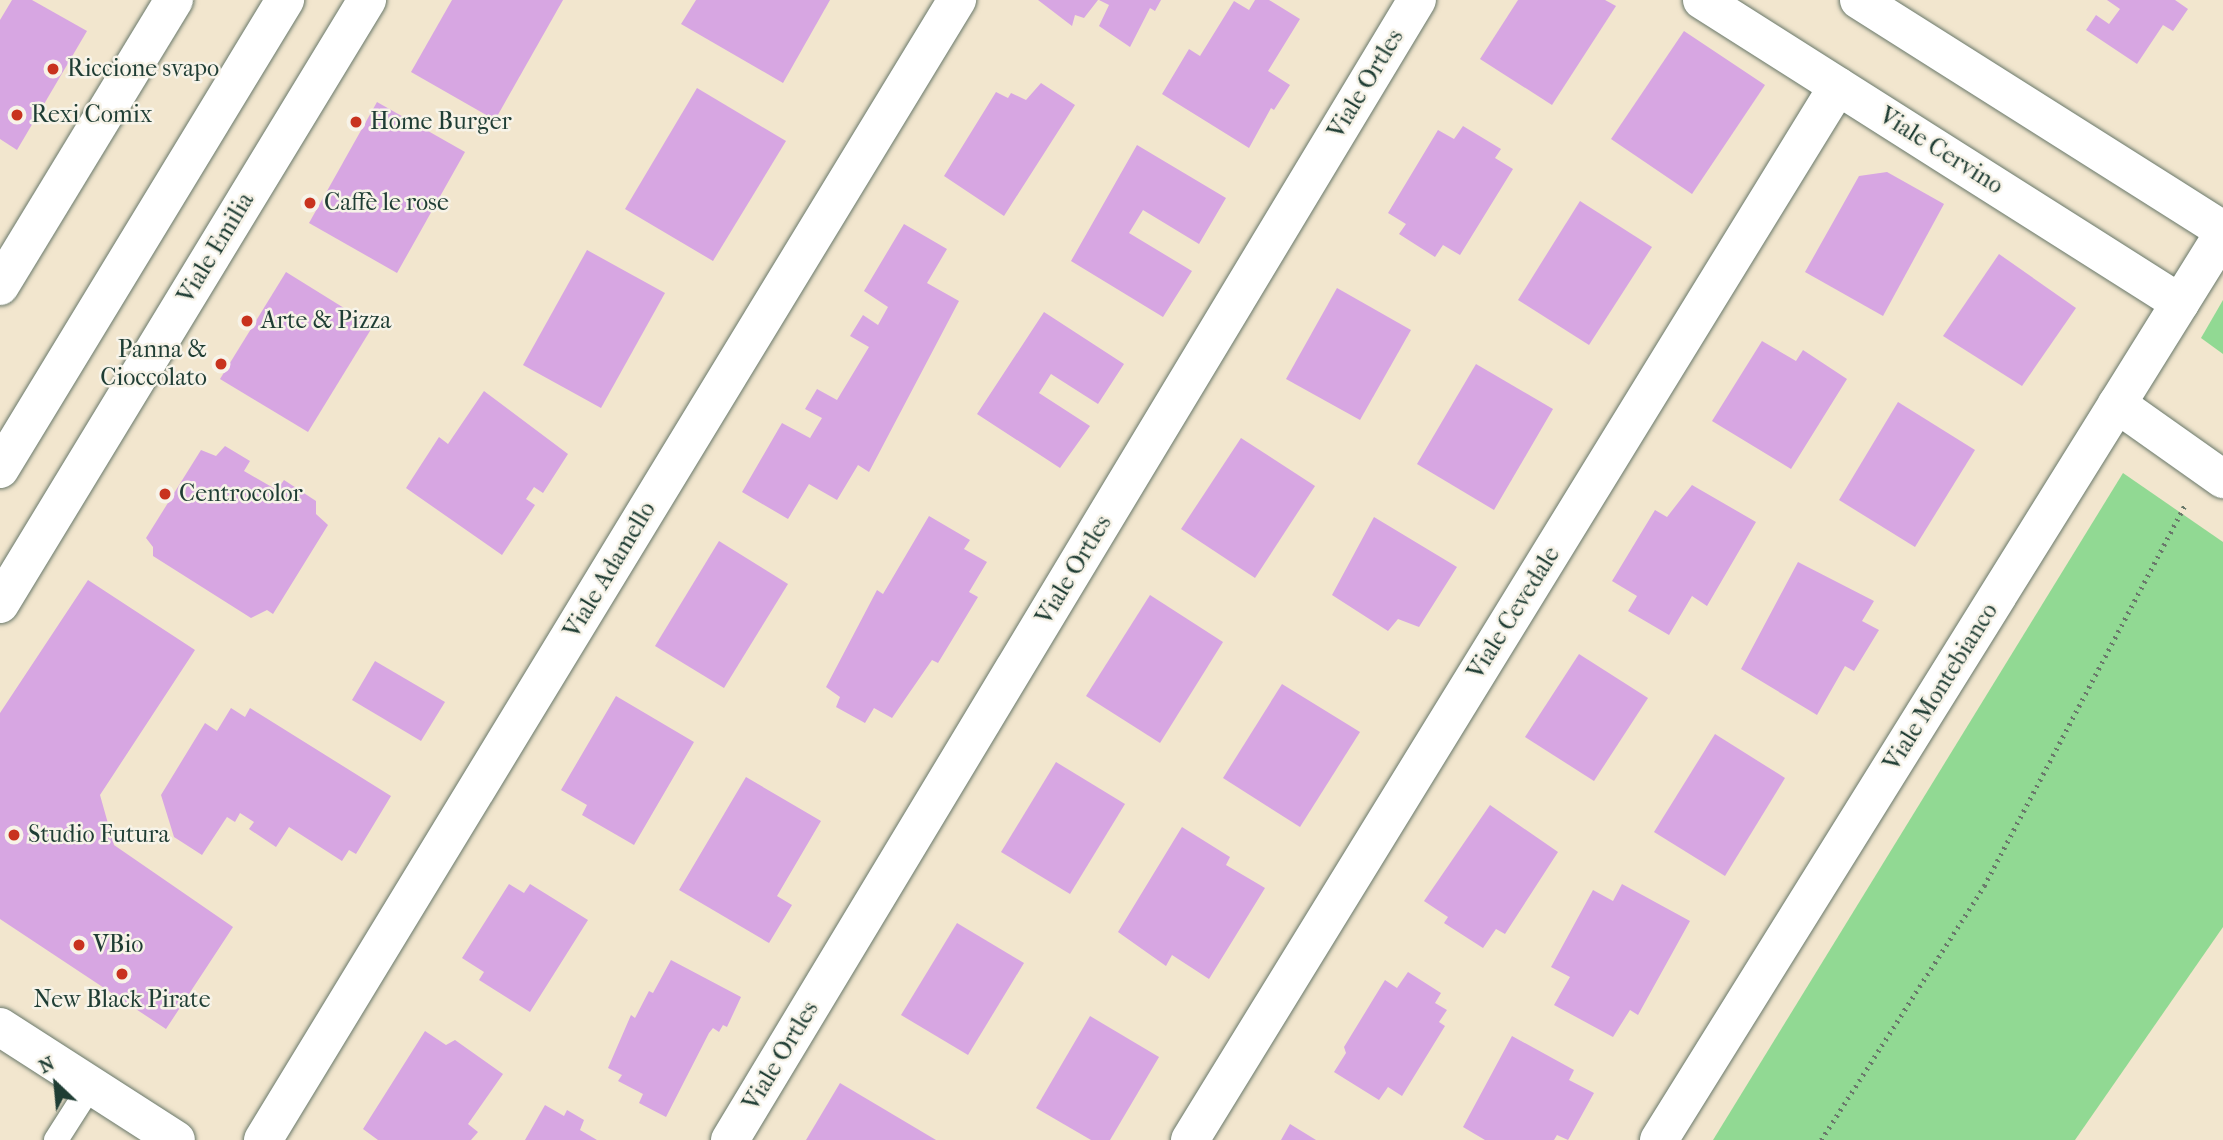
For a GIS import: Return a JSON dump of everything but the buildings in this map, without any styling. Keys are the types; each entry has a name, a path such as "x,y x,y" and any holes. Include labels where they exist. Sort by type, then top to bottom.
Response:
{"street":[{"path":"0,286 174,0"},
{"path":"0,470 285,0"},
{"name":"Viale Emilia","path":"0,604 367,0"},
{"name":"Viale Adamello","path":"263,1140 957,0"},
{"name":"Viale Ortles","path":"730,1140 1417,0"},
{"path":"1859,0 2223,232"},
{"name":"Viale Cervino","path":"1711,2 2180,303"},
{"name":"Viale Cevedale","path":"1190,1140 1838,86"},
{"name":"Viale Montebianco","path":"1659,1140 2223,232"},
{"path":"2117,404 2214,473"},
{"path":"0,1027 166,1137"}],"lane":[{"path":"56,1140 91,1085"}],"path":[{"path":"1821,1140 1983,886 2214,473"}],"green space":[{"path":"2223,300 2223,354 2201,338"},
{"path":"2123,473 2223,542 2223,927 2075,1140 1713,1140"}],"place":[{"name":"Riccione svapo","path":"53,69"},
{"name":"Rexi Comix","path":"17,115"},
{"name":"Home Burger","path":"356,122"},
{"name":"Caffè le rose","path":"310,203"},
{"name":"Arte & Pizza","path":"247,321"},
{"name":"Panna & Cioccolato","path":"221,364"},
{"name":"Centrocolor","path":"165,494"},
{"name":"Studio Futura","path":"14,835"},
{"name":"VBio","path":"79,945"},
{"name":"New Black Pirate","path":"122,974"}]}
